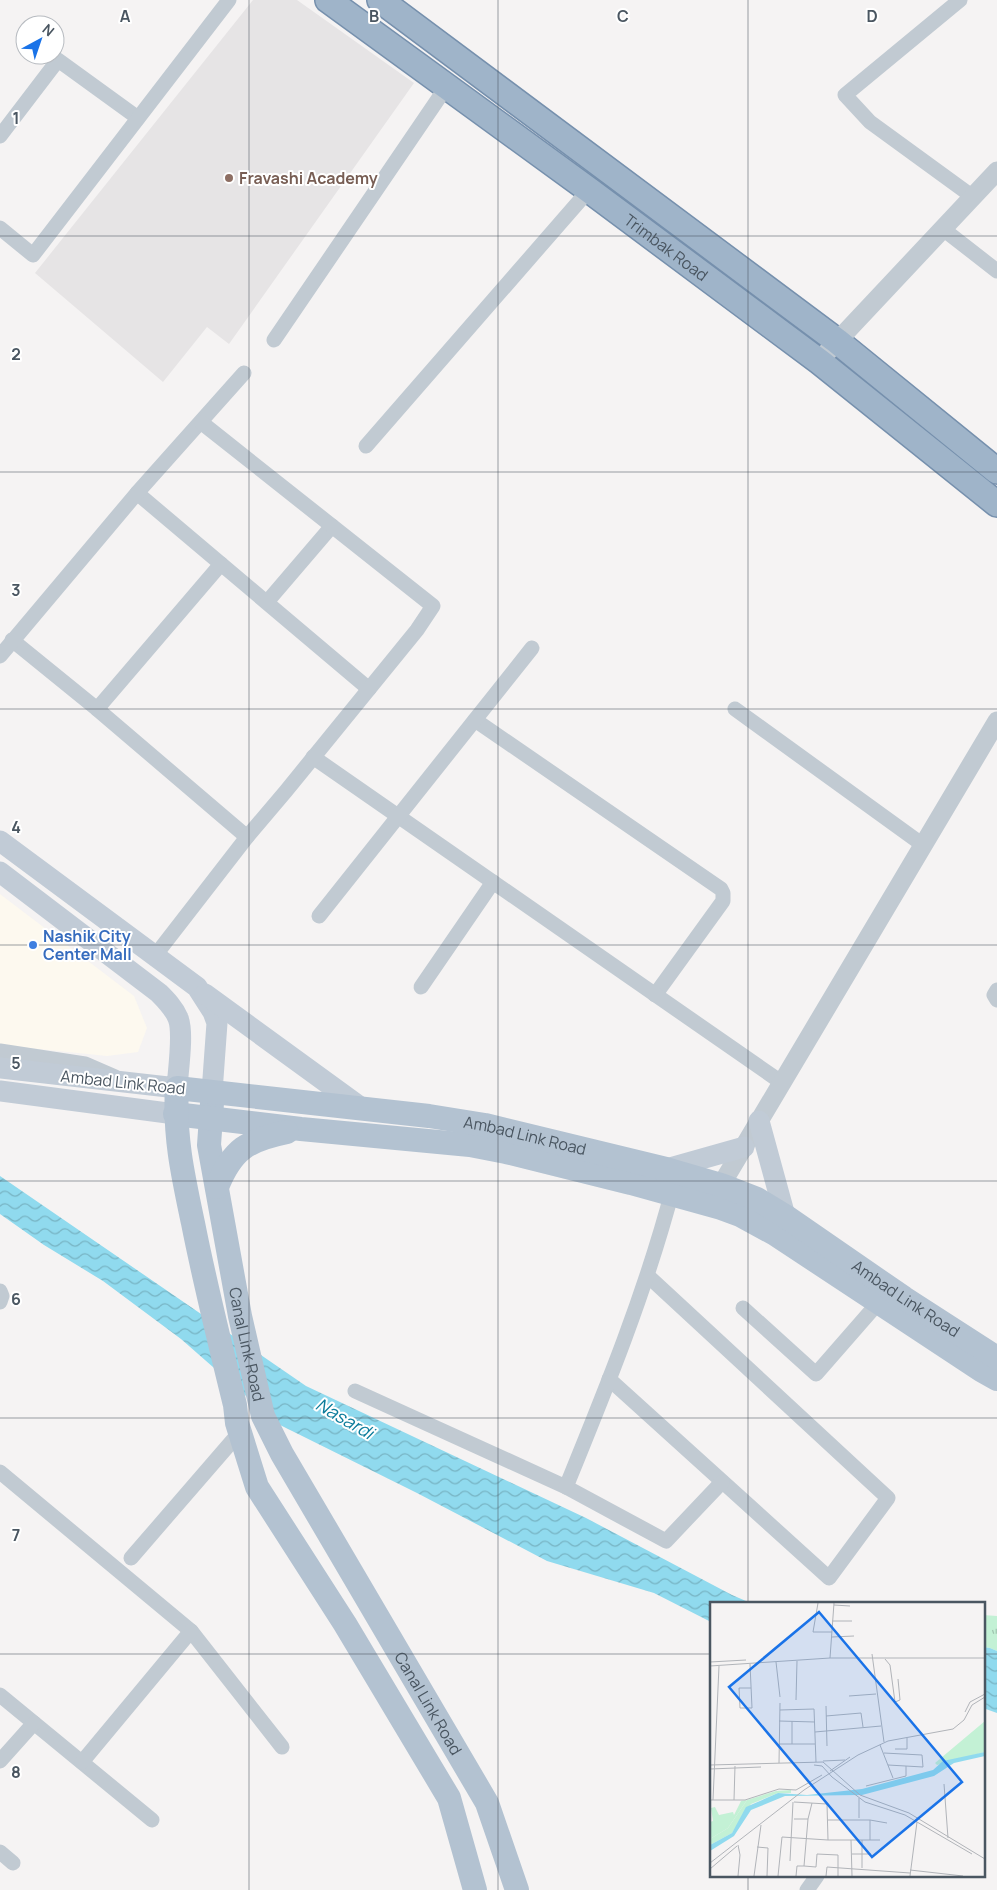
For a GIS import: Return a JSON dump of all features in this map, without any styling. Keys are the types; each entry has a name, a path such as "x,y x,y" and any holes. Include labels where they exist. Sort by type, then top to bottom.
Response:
{"highway":[{"name":"Trimbak Road","path":"328,0 589,190 820,362 997,504"},
{"name":"Trimbak Road","path":"380,0 548,117 837,341 997,471"}],"main road":[{"name":"Canal Link Road","path":"0,841 197,988 213,1012 217,1023 209,1145 240,1316 262,1416 287,1463 487,1803 516,1890"},
{"name":"Canal Link Road","path":"0,872 151,986 168,1002 178,1019 180,1029 175,1114 177,1145 212,1313 240,1432 257,1487 345,1624 449,1798 475,1890"},
{"path":"197,988 363,1109"},
{"name":"Ambad Link Road","path":"0,1068 63,1068 124,1082 485,1125 672,1178 710,1205 740,1216 775,1234 997,1379"},
{"name":"Ambad Link Road","path":"0,1091 300,1129 470,1145 722,1185 757,1200 785,1216 904,1298 997,1358"},
{"path":"759,1121 785,1216"},
{"path":"216,1187 230,1159 248,1145 267,1136 300,1129"},
{"path":"672,1178 744,1147"}],"street":[{"path":"0,228 34,255 229,0"},
{"path":"960,0 845,95 870,122 974,196"},
{"path":"0,136 58,60 138,118"},
{"path":"274,340 447,86"},
{"path":"820,362 837,341 997,172"},
{"path":"366,446 589,190"},
{"path":"943,229 997,271"},
{"path":"0,656 137,493 202,423 244,373"},
{"path":"154,957 247,837 417,630 433,606 202,423"},
{"path":"137,493 369,689"},
{"path":"267,602 332,526"},
{"path":"97,709 221,564"},
{"path":"12,640 97,709 247,837"},
{"path":"320,916 532,648"},
{"path":"735,709 923,845"},
{"path":"475,720 721,889 723,901 655,995"},
{"path":"710,1205 781,1082 997,721"},
{"path":"314,757 781,1082"},
{"path":"421,987 493,882"},
{"path":"997,990 994,995 997,1000"},
{"path":"0,1051 63,1068"},
{"path":"566,1487 610,1379 648,1276 672,1178"},
{"path":"610,1379 829,1578 888,1498 648,1276"},
{"path":"0,1291 2,1296 0,1302"},
{"path":"743,1308 816,1374 878,1303"},
{"path":"355,1391 566,1487 666,1541 722,1482"},
{"path":"131,1558 240,1432"},
{"path":"0,1472 191,1631 282,1747"},
{"path":"82,1762 191,1631"},
{"path":"0,1695 152,1820"},
{"path":"0,1761 34,1722"},
{"path":"0,1852 13,1863"},
{"path":"807,1890 816,1878"}],"shaded area":[{"name":"Fravashi Academy","path":"253,0 297,0 414,83 229,344 207,327 163,382 35,273"},
{"name":"Nashik City Center Mall","path":"0,894 134,996 147,1028 138,1052 107,1056 0,1045"}],"green space":[{"path":"984,1615 997,1616 997,1651 984,1647"}],"water":[{"name":"Nasardi","path":"0,1176 306,1386 586,1518 748,1602 710,1602 710,1621 654,1593 547,1561 417,1493 278,1424 181,1339 103,1281 44,1245 0,1214"},
{"path":"984,1647 997,1651 997,1713 984,1708"}],"place":[{"name":"Fravashi Academy","path":"229,178"},
{"name":"Nashik City Center Mall","path":"33,945"}]}
